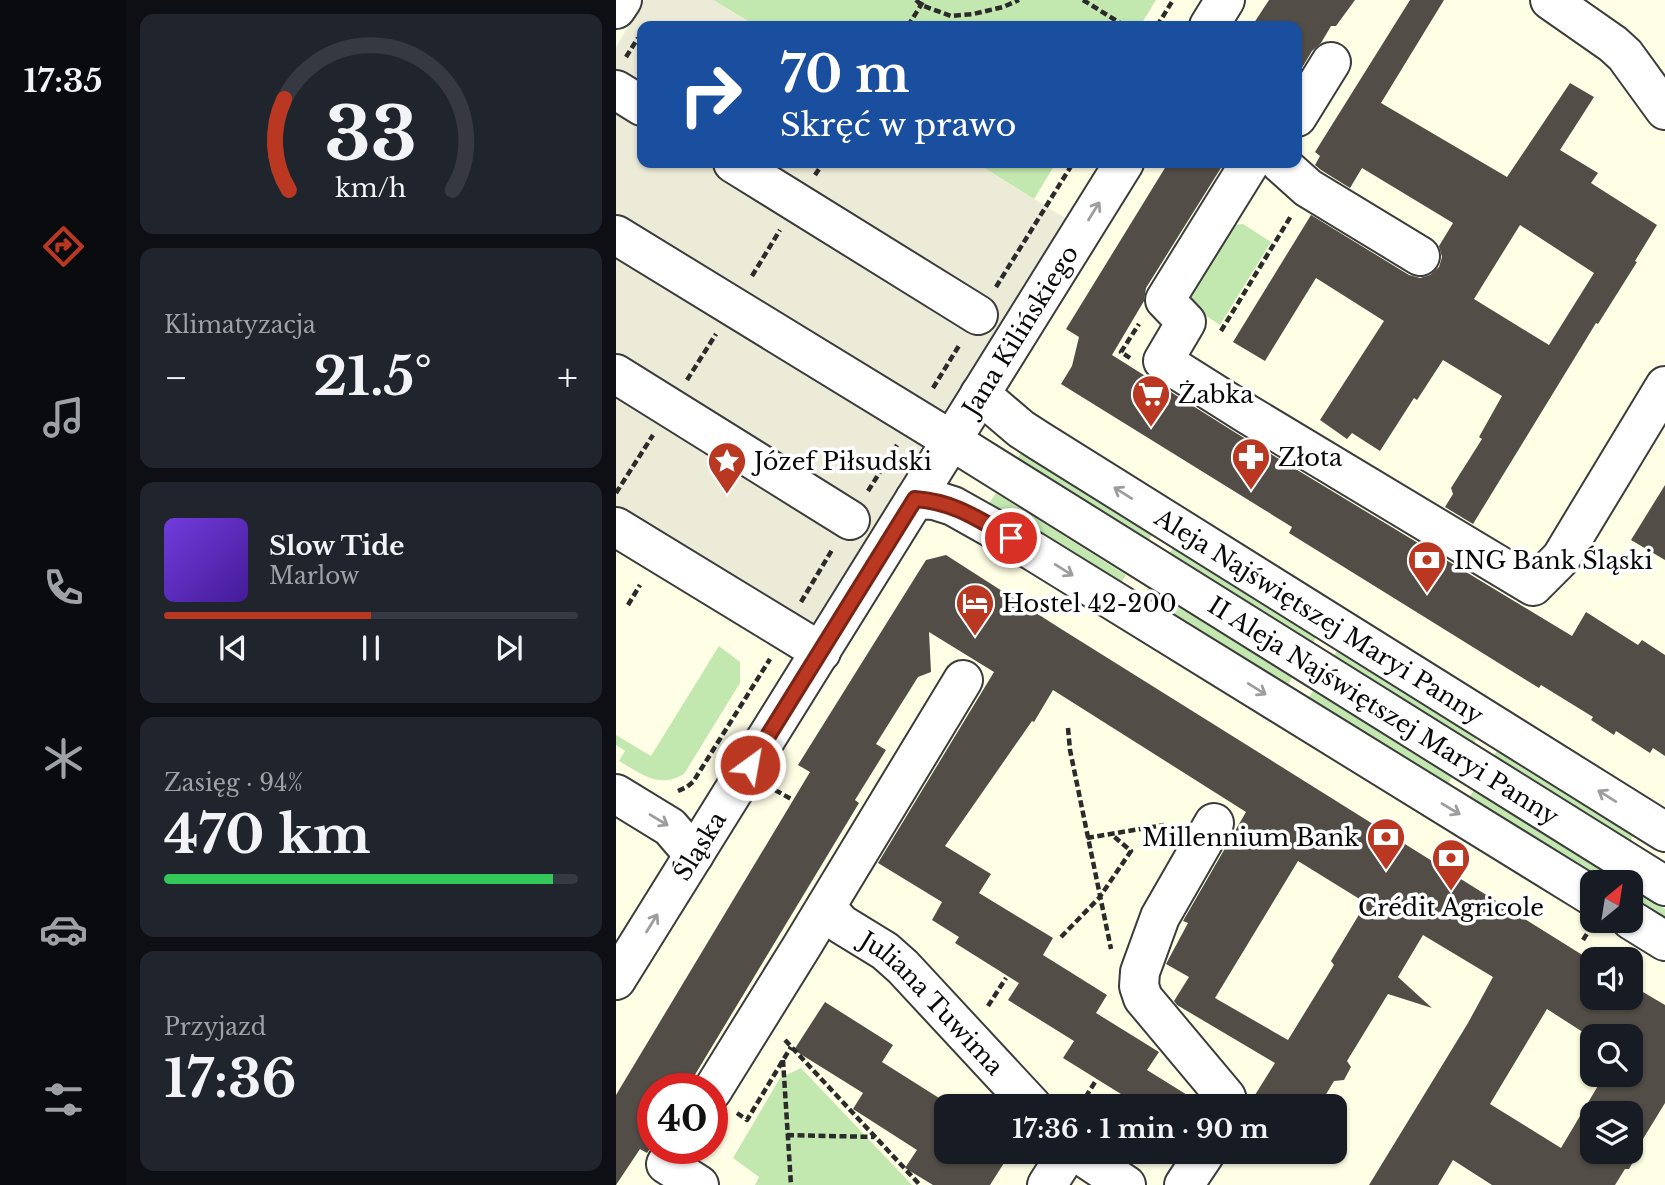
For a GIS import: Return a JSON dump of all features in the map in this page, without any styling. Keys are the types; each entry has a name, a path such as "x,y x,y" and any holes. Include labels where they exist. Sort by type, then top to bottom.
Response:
{"street":[{"path":"616,9 622,0"},
{"path":"1212,21 1225,0"},
{"path":"1550,0 1625,55 1665,110"},
{"path":"1302,109 1331,62"},
{"path":"619,76 637,99"},
{"path":"741,168 978,315"},
{"name":"Jana Kilińskiego","path":"915,499 1121,168"},
{"path":"1247,168 1165,300 1186,322 1163,361 1533,586 1561,558 1665,386"},
{"path":"1286,168 1308,188 1420,256"},
{"path":"616,235 951,440"},
{"path":"616,374 850,520"},
{"name":"Aleja Najświętszej Maryi Panny","path":"980,394 1038,440 1665,832"},
{"name":"II Aleja Najświętszej Maryi Panny","path":"951,440 1665,886"},
{"path":"915,499 934,500 953,506 1033,551 1580,889"},
{"name":"Śląska","path":"616,980 915,499"},
{"path":"616,527 821,652"},
{"path":"723,1073 963,680"},
{"path":"616,794 670,827 694,855"},
{"path":"1214,823 1160,917 1140,972 1139,986 1143,998 1223,1094"},
{"name":"Juliana Tuwima","path":"826,906 841,924 885,951 903,968 1021,1094"},
{"path":"1643,927 1665,941"},
{"path":"666,1164 699,1185"},
{"path":"1047,1185 1060,1164"},
{"path":"1094,1164 1126,1185"},
{"path":"1184,1185 1198,1164"}],"path":[{"path":"916,0 951,16 973,14 1019,0"},
{"path":"1083,0 1117,21"},
{"path":"1160,21 1174,0"},
{"path":"911,21 923,2"},
{"path":"619,76 637,41"},
{"path":"1047,207 1070,168"},
{"path":"1221,331 1308,188"},
{"path":"628,605 640,585"},
{"path":"693,782 768,662 784,629"},
{"path":"1068,728 1087,838 1113,960"},
{"path":"774,790 793,800"},
{"path":"1087,838 1164,825"},
{"path":"1061,937 1099,898 1131,851 1111,834"},
{"path":"985,1011 1006,978"},
{"path":"757,1018 773,1028 920,1185"},
{"path":"783,1060 791,1185"},
{"path":"1088,1094 1095,1082"},
{"path":"787,1135 876,1138"}],"green space":[{"path":"713,0 1156,0 1143,21 748,21"},
{"path":"984,168 1053,168 1034,199"},
{"path":"1243,224 1271,242 1220,325 1177,297 1221,226"},
{"path":"1026,444 1158,526 1148,541 1017,459"},
{"path":"996,493 1126,575 1117,589 986,508"},
{"path":"1179,539 1322,629 1312,644 1169,554"},
{"path":"1148,588 1292,678 1282,694 1139,603"},
{"path":"1343,641 1483,729 1473,744 1333,657"},
{"path":"719,646 740,662 740,683 684,774 658,780 619,761 625,751 616,745 616,735 651,756"},
{"path":"1313,691 1452,777 1442,793 1303,706"},
{"path":"1503,741 1639,826 1630,841 1494,756"},
{"path":"1474,790 1603,870 1582,870 1464,806"},
{"path":"1643,895 1665,909 1665,931 1643,917"},
{"path":"801,1068 912,1185 755,1185 759,1177 733,1158 780,1078"}],"shaded area":[{"path":"644,0 713,0 748,21 637,21 637,168 984,168 1065,218 809,630 616,511 616,47"}],"building":[{"path":"1269,0 1355,0 1336,26 1331,26 1302,68 1302,21 1255,21"},
{"path":"1410,0 1444,0 1381,103 1507,177 1570,83 1594,97 1560,150 1598,173 1591,183 1657,225 1635,261 1637,262 1598,324 1596,323 1473,524 1445,507 1453,494 1451,488 1482,439 1479,437 1502,396 1443,360 1417,400 1414,398 1380,451 1352,433 1347,439 1320,420 1384,321 1316,278 1265,361 1233,342 1311,215 1409,275 1420,278 1430,275 1439,267 1442,257 1439,246 1453,223 1362,168 1350,188 1315,165 1320,156 1315,152","holes":["1520,225 1594,273 1549,345 1474,299"]},
{"path":"1165,168 1221,168 1146,288 1144,301 1112,355 1572,636 1586,612 1638,645 1642,640 1665,655 1665,756 1653,748 1650,753 1616,731 1614,735 1591,720 1593,717 1541,685 1539,688 1289,533 1292,527 1061,384 1072,366 1079,337 1066,329"},
{"path":"1665,485 1665,560 1631,540"},
{"path":"946,555 1580,953 1580,1010 1643,1010 1643,992 1665,1005 1665,1103 1643,1139 1643,1101 1589,1101 1597,1087 1643,1087 1643,1024 1580,1024 1580,1030 1547,1009 1490,1104 1561,1148 1580,1116 1580,1164 1632,1164 1629,1169 1625,1169 1615,1185 1492,1185 1453,1160 1438,1185 1369,1185 1493,977 1423,935 1398,977 1432,1008 1388,994 1347,1061 1351,1067 1344,1080 1334,1081 1326,1094 1256,1094 1275,1063 1177,1005 1174,1001 1189,977 1166,964 1188,923 1183,921 1246,812 1053,690 1034,722 1032,721 945,846 991,874 979,893 1053,938 1043,955 1107,995 1096,1013 1159,1052 1147,1070 1186,1094 1121,1094 1063,1058 1074,1041 1008,1000 1019,983 955,943 959,937 932,920 942,902 878,863 994,672 929,632 931,672 918,677 876,744 886,750 855,800 859,803 696,1073 637,1073 637,1154 616,1185 616,1095 810,772 798,765 926,560","holes":["1298,861 1366,903 1331,961 1334,965 1288,1040 1215,998"]},
{"path":"825,1002 893,1045 882,1062 934,1095 934,1164 1003,1164 990,1185 933,1185 905,1168 917,1150 853,1109 863,1093 794,1050"}],"place":[{"name":"Żabka","path":"1151,428"},
{"name":"Złota","path":"1251,491"},
{"name":"Józef Piłsudski","path":"727,495"},
{"name":"ING Bank Śląski","path":"1427,594"},
{"name":"Hostel 42-200","path":"975,637"},
{"name":"Millennium Bank","path":"1386,871"},
{"name":"Crédit Agricole","path":"1451,892"}],"route":[{"path":"750,765 915,499 934,500 953,506 1011,538"}]}
